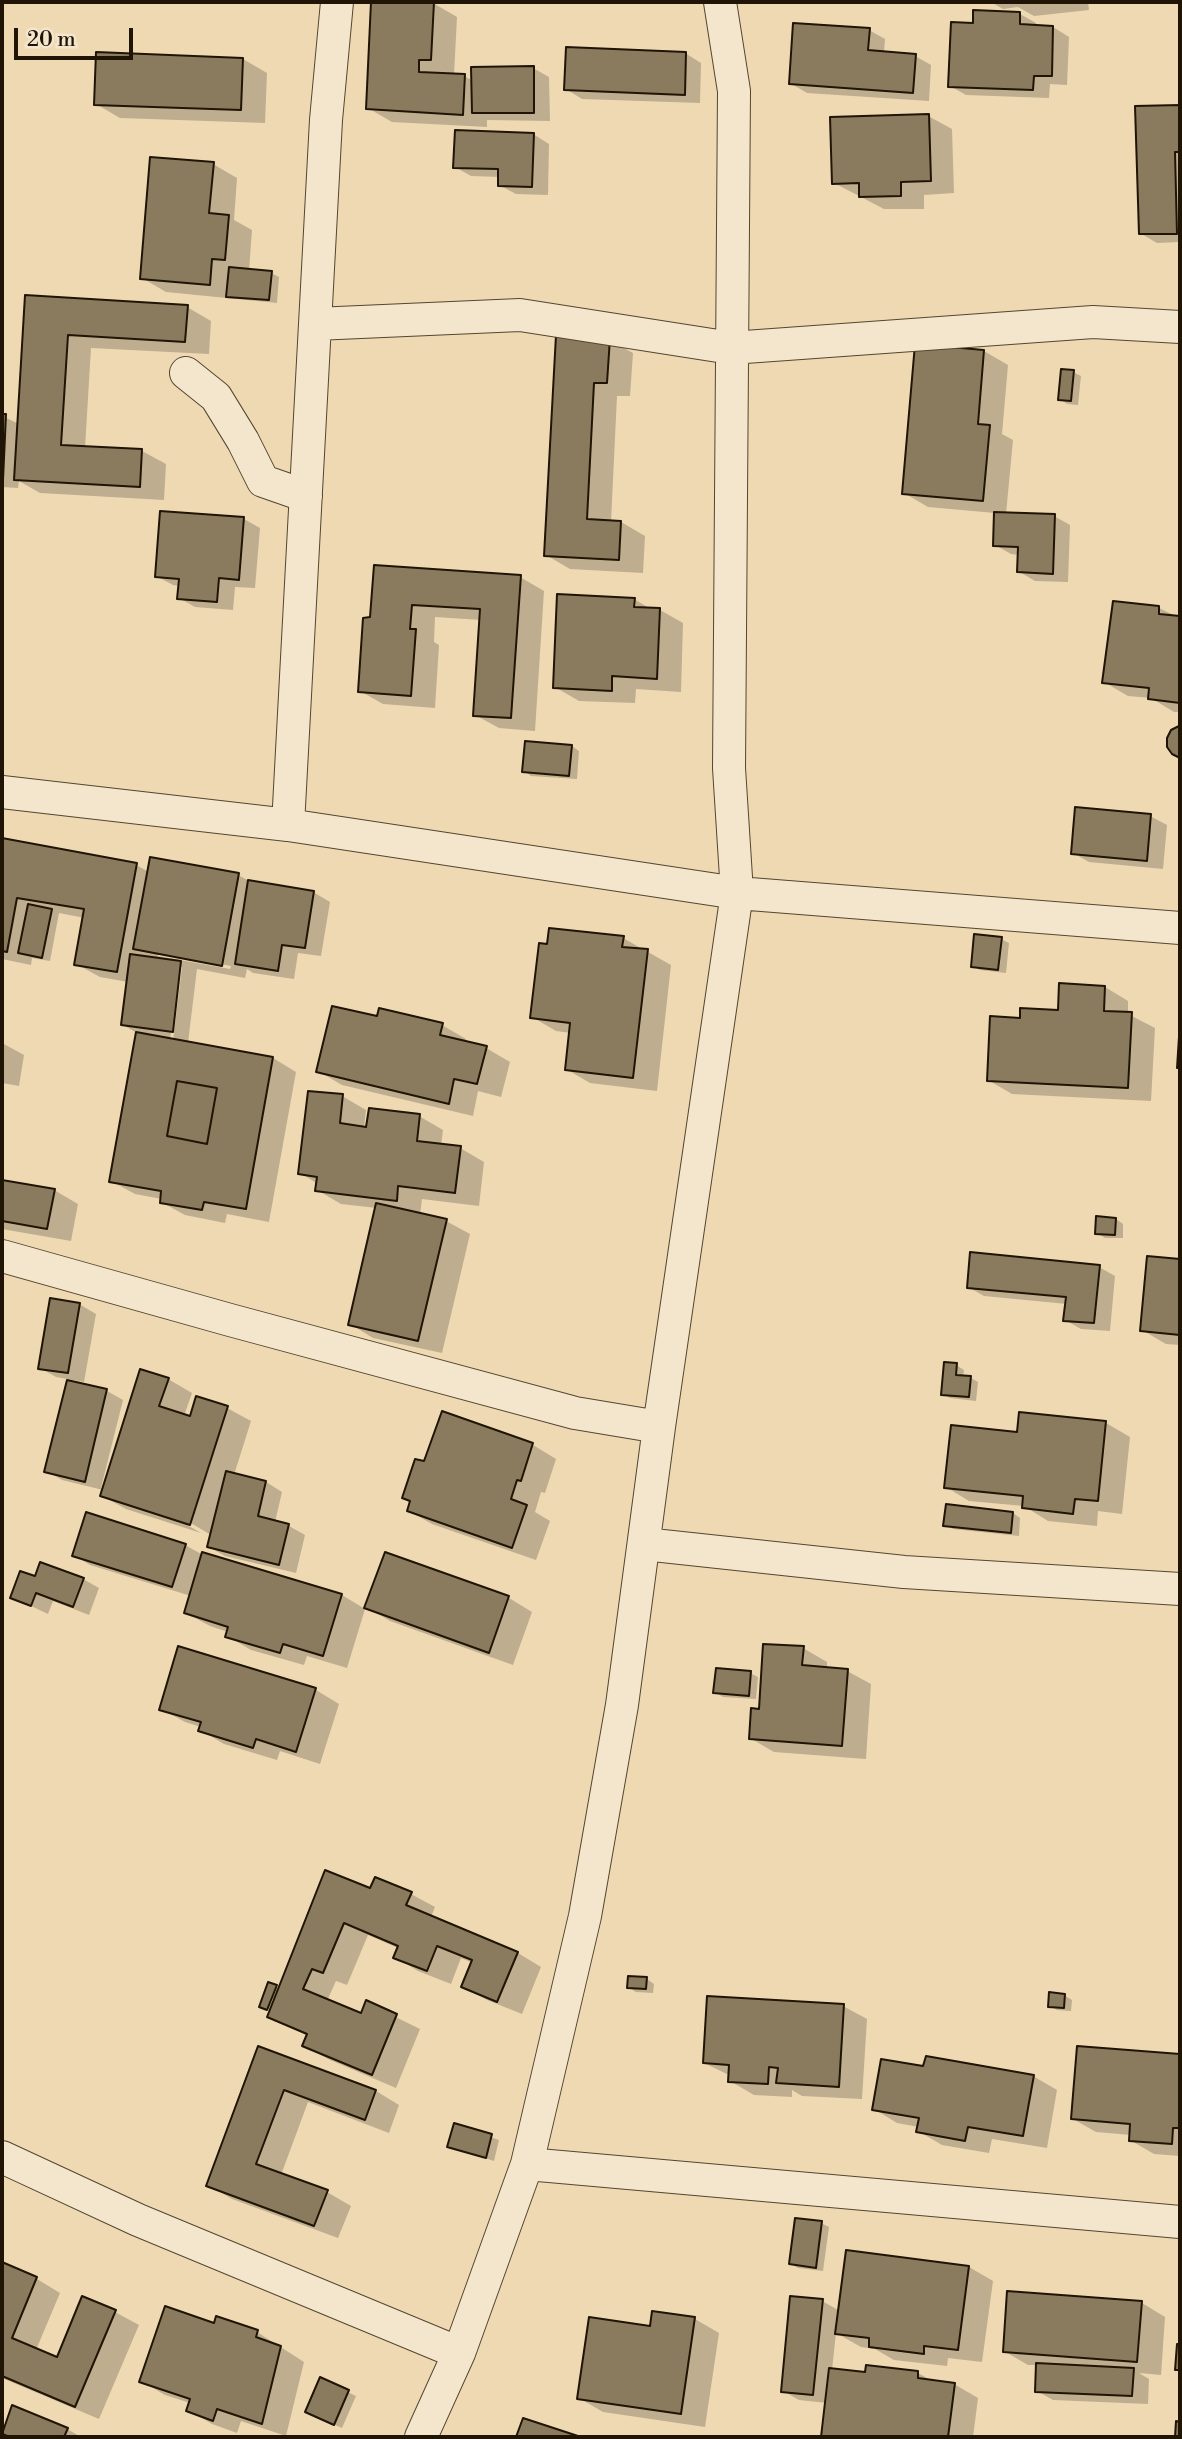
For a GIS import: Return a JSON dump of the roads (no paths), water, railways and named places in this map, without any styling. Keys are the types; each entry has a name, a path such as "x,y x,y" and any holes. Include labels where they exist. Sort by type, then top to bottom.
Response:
{"street":[{"path":"288,825 326,120 337,2"},
{"path":"421,2437 459,2353 527,2164 585,1916 622,1704 659,1427 737,893 729,768 734,91 720,2"},
{"path":"315,324 520,315 731,348 1093,321 1180,327"},
{"path":"186,373 216,397 263,481 306,496"},
{"path":"2,792 288,825 737,893 1180,928"},
{"path":"2,1256 243,1324 575,1412 659,1427"},
{"path":"644,1544 904,1572 1180,1589"},
{"path":"4,2163 459,2353"},
{"path":"527,2164 1180,2222"}]}
